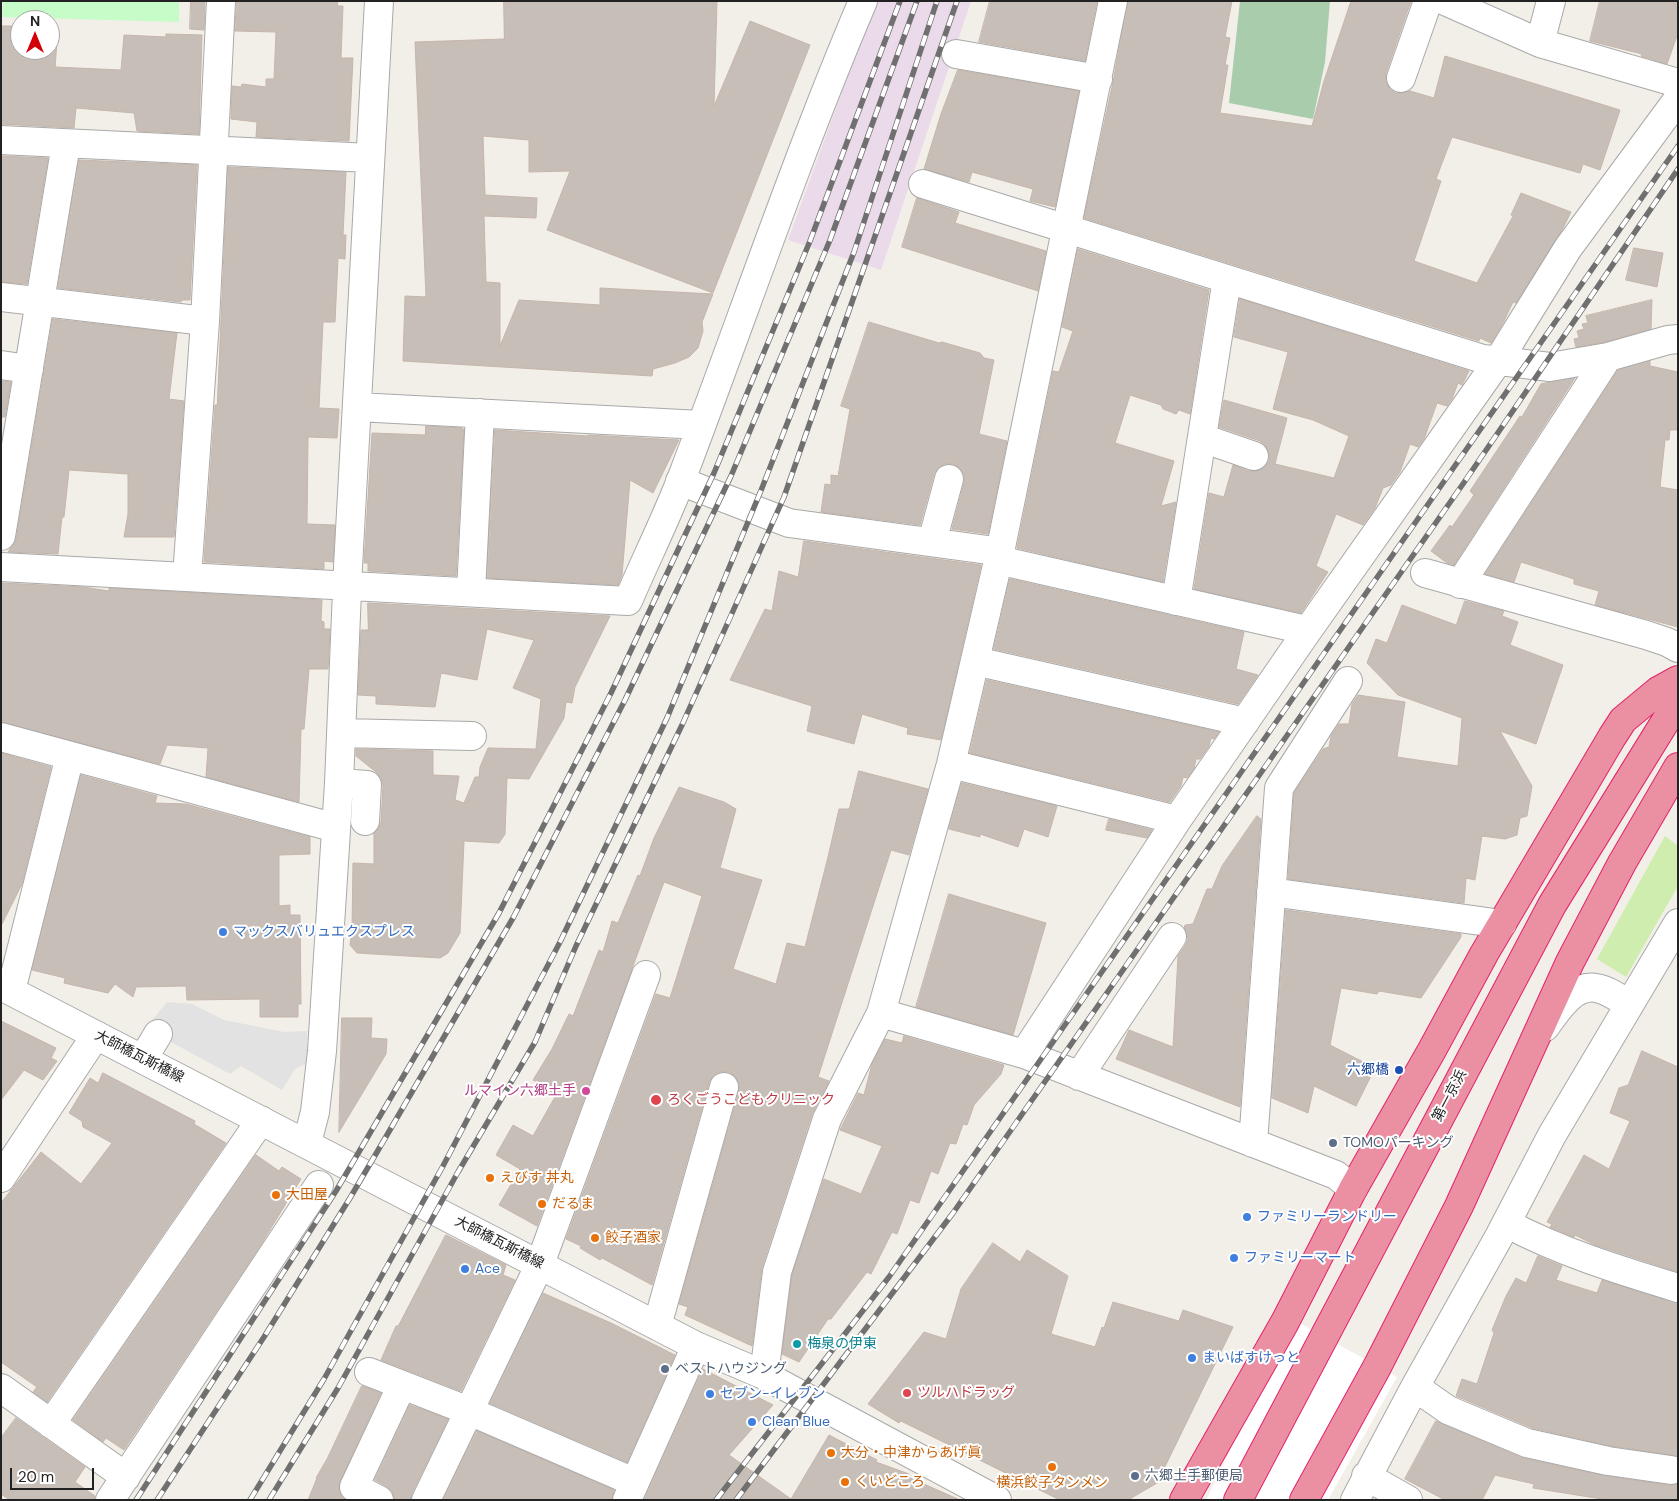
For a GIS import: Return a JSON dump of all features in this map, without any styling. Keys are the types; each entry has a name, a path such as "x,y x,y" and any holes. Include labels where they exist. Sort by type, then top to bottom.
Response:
{"highway":[{"path":"1184,1500 1285,1322 1353,1189 1502,924 1623,720 1658,691 1678,680"},
{"name":"第一京浜","path":"1238,1500 1552,905 1678,701"},
{"path":"1304,1500 1377,1367 1459,1206 1570,962 1622,863 1678,767"}],"street":[{"path":"187,577 205,321 220,1"},
{"path":"307,1143 315,1112 314,1047 339,783 347,585 379,1"},
{"path":"1,567 628,602 680,481 781,205 832,74 863,1"},
{"path":"764,1375 777,1272 827,1119 881,1014 951,764 999,557 1113,1"},
{"path":"1401,78 1428,1"},
{"path":"1445,1 1540,43 1678,83"},
{"path":"1540,43 1551,1"},
{"path":"956,54 1098,79"},
{"path":"1024,1054 1177,820 1498,361 1568,248 1678,99"},
{"path":"1,140 370,158"},
{"path":"1,536 66,144"},
{"path":"923,184 1483,359 1550,367 1608,357 1668,340 1678,339"},
{"path":"1176,600 1227,279"},
{"path":"1,297 205,321"},
{"path":"1460,584 1608,357"},
{"path":"1,365 28,369"},
{"path":"357,407 700,425"},
{"path":"471,592 480,413"},
{"path":"1202,438 1254,456"},
{"path":"932,542 949,479"},
{"path":"680,481 789,523 988,550 1010,563 1297,628 1306,633"},
{"path":"1425,573 1646,635 1678,648"},
{"path":"975,661 1245,722"},
{"path":"1253,1143 1279,788 1348,681"},
{"path":"341,733 472,736"},
{"path":"1,737 336,828"},
{"path":"6,988 70,756"},
{"path":"951,764 1177,820"},
{"path":"339,783 367,785 365,821"},
{"path":"1271,892 1502,924"},
{"path":"1408,1500 1361,1488 1552,1135 1628,1004 1678,923"},
{"path":"1079,1076 1172,937"},
{"path":"426,1500 540,1264 646,975"},
{"name":"大師橋瓦斯橋線","path":"6,988 696,1346 764,1375 982,1496"},
{"path":"1535,1038 1563,1004 1574,994 1588,988 1597,988 1628,1004"},
{"path":"881,1014 1024,1054 1336,1175 1353,1189"},
{"path":"144,1059 158,1034"},
{"path":"1,1178 96,1035"},
{"path":"657,1326 724,1087"},
{"path":"51,1424 261,1120"},
{"path":"110,1500 320,1185"},
{"path":"1506,1223 1538,1240 1599,1263 1678,1288"},
{"path":"369,1372 469,1412 631,1491 696,1346"},
{"path":"379,1500 354,1487 402,1385"},
{"path":"1414,1387 1448,1410 1527,1443 1608,1461 1671,1470"},
{"path":"1,1388 126,1477"}],"shaded area":[{"path":"875,1 971,1 881,270 788,240"},
{"path":"167,1002 192,1004 224,1020 284,1032 307,1031 307,1063 295,1069 282,1090 241,1066 230,1074 145,1029"}],"green space":[{"path":"3,1 179,1 179,22 60,19 60,10 10,10 10,17 2,17"},
{"path":"1240,1 1330,1 1325,62 1313,119 1229,103"},
{"path":"1665,836 1678,846 1678,886 1626,977 1597,959"}],"pier":[{"path":"1298,1322 1397,1377 1328,1500 1206,1500 1234,1442"}],"building":[{"path":"191,1 205,1 204,30 190,29"},
{"path":"237,1 338,1 337,6 343,6 341,58 353,58 349,141 256,137 257,122 231,119 232,86 241,87 242,84 266,87 266,79 274,79 276,32 235,31"},
{"path":"504,1 717,1 714,106 750,21 810,45 713,293 547,230 570,171 529,172 529,140 483,136 485,195 537,198 536,218 484,216 486,282 500,283 500,346 519,300 600,305 600,288 713,294 702,322 703,331 698,348 689,357 653,369 652,376 403,361 405,296 426,297 415,42 504,39"},
{"path":"990,1 1097,1 1085,61 979,42"},
{"path":"1128,1 1232,1 1225,37 1230,38 1225,65 1228,65 1220,113 1312,126 1324,81 1351,1 1411,1 1386,73 1386,81 1390,89 1395,93 1410,91 1434,98 1445,56 1620,110 1600,170 1583,164 1580,173 1452,137 1436,179 1441,181 1414,261 1477,283 1513,216 1511,215 1521,193 1571,212 1561,232 1516,303 1513,302 1491,343 1480,338 1479,341 1084,218"},
{"path":"1600,1 1678,1 1678,33 1667,64 1641,56 1642,54 1590,41"},
{"path":"1,26 10,26 10,60 56,60 55,67 121,70 124,35 166,37 166,34 202,35 199,134 137,131 134,113 76,108 74,128 1,124"},
{"path":"958,70 1079,91 1055,207 1030,201 1033,189 972,172 969,182 924,169 941,114"},
{"path":"1,156 48,158 27,284 1,282"},
{"path":"79,160 197,165 190,300 182,300 181,302 58,288"},
{"path":"228,167 346,172 343,235 346,235 345,259 338,258 335,322 323,322 319,408 339,409 337,438 308,437 307,524 335,525 333,562 324,561 324,569 204,562 215,405 217,405"},
{"path":"917,198 959,212 955,223 1046,251 1038,291 902,247"},
{"path":"1634,248 1663,253 1657,287 1626,280"},
{"path":"1078,249 1209,290 1190,414 1179,410 1176,414 1163,409 1161,405 1130,395 1115,443 1174,461 1161,506 1176,502 1163,582 1017,548 1053,371 1059,372 1073,331 1062,327"},
{"path":"1240,299 1469,371 1462,385 1458,383 1447,406 1437,403 1424,439 1418,447 1410,444 1400,472 1391,485 1383,488 1375,508 1363,525 1336,514 1316,566 1328,572 1301,613 1194,589 1209,493 1224,497 1233,465 1249,471 1256,471 1265,467 1269,461 1269,453 1265,445 1260,441 1219,427 1224,400 1287,418 1275,464 1334,478 1349,436 1313,420 1273,409 1288,352 1234,337"},
{"path":"1652,300 1651,329 1605,342 1576,347 1574,339 1579,338 1577,331 1584,329 1582,324 1588,323 1586,316"},
{"path":"53,319 177,333 169,399 184,401 174,537 124,537 128,514 128,474 69,470 58,554 8,552 16,539"},
{"path":"869,322 980,353 984,358 994,360 979,434 1007,441 988,534 952,529 964,483 964,475 960,468 953,464 945,464 938,468 934,474 920,525 821,512 825,484 831,485 831,475 838,476 850,409 841,406"},
{"path":"1650,361 1650,366 1678,372 1678,430 1670,430 1669,440 1665,440 1660,487 1678,490 1678,627 1595,605 1599,591 1574,584 1574,579 1521,562 1514,582 1485,574 1618,370"},
{"path":"1575,378 1454,565 1447,563 1431,551 1450,525 1452,527 1474,495 1470,491 1520,416 1522,417 1541,384"},
{"path":"1,381 11,382 5,417 1,417"},
{"path":"426,426 462,428 464,430 456,576 368,571 368,563 364,563 372,433 425,435"},
{"path":"495,430 679,440 653,493 630,480 622,575 618,585 487,578"},
{"path":"804,541 981,565 941,740 907,734 908,728 862,714 854,744 807,731 812,706 730,680 765,609 772,611 779,571 798,577"},
{"path":"1010,579 1244,632 1236,669 1258,675 1238,704 994,649"},
{"path":"1,583 83,587 109,591 109,588 322,600 321,621 324,622 324,629 330,629 328,669 309,669 304,729 301,729 299,802 206,777 208,748 167,745 160,764 1,722"},
{"path":"1465,601 1504,611 1502,616 1518,622 1510,645 1563,665 1536,744 1500,731 1532,786 1527,816 1520,818 1517,835 1505,839 1482,836 1475,880 1466,878 1464,903 1288,879 1294,793 1323,749 1329,747 1331,736 1339,724 1349,724 1352,704 1358,695 1405,702 1397,757 1458,766 1462,718 1398,695 1367,663 1376,639 1387,643 1402,605 1456,625"},
{"path":"368,603 610,616 575,687 572,703 566,702 564,718 529,779 507,778 505,834 499,843 464,841 460,933 448,953 440,958 357,953 350,945 353,863 374,864 374,833 381,822 383,786 381,778 376,772 356,756 356,749 433,751 433,775 459,776 455,800 464,803 475,777 479,777 480,767 488,748 536,749 541,699 513,688 534,640 487,629 477,680 441,673 435,707 376,704 376,696 358,695 361,630 368,630"},
{"path":"987,680 1219,732 1214,739 1211,738 1209,746 1200,759 1196,759 1194,769 1187,778 1183,777 1181,786 1170,802 970,753"},
{"path":"1,753 51,767 22,884 1,926"},
{"path":"859,771 928,789 909,855 891,850 818,1077 829,1081 812,1114 762,1267 752,1346 685,1315 688,1307 679,1304 739,1091 739,1083 735,1076 729,1072 720,1072 713,1076 709,1083 652,1285 602,1258 600,1260 580,1248 581,1246 566,1239 656,994 670,998 702,896 664,882 537,1226 499,1205 520,1169 496,1155 513,1125 533,1136 556,1095 533,1080 552,1049 569,1014 573,1016 599,950 603,952 612,921 618,923 638,875 640,876 654,838 679,787 724,802 736,809 720,868 762,880 733,969 776,984 787,943 805,947 839,809 849,809"},
{"path":"81,775 157,796 155,803 186,804 310,837 310,854 279,855 279,906 290,905 290,915 300,915 301,1004 298,1004 298,1017 260,1017 260,999 187,1000 186,986 136,987 133,997 115,984 108,993 64,983 65,978 32,970"},
{"path":"962,783 1057,806 1048,837 1024,829 1018,847 980,834 980,837 949,829"},
{"path":"1257,816 1261,819 1240,1107 1116,1059 1129,1030 1173,1047 1178,956 1188,939 1184,928 1185,925 1193,924 1207,889 1212,889 1222,866"},
{"path":"1109,819 1152,830 1147,838 1106,830"},
{"path":"949,894 1046,923 1013,1035 916,1007"},
{"path":"1286,910 1461,934 1461,937 1421,998 1379,991 1377,994 1341,988 1330,1045 1375,1068 1356,1106 1314,1086 1308,1113 1272,1098"},
{"path":"342,1018 372,1018 371,1038 387,1039 386,1054 339,1132"},
{"path":"1,1021 56,1048 51,1058 57,1061 43,1080 24,1070 1,1100"},
{"path":"904,1036 1004,1065 1001,1074 974,1105 967,1125 963,1124 956,1144 950,1143 938,1174 931,1171 919,1203 910,1200 897,1234 892,1232 871,1274 867,1272 831,1319 828,1319 799,1362 782,1354 792,1275 824,1179 861,1194 882,1146 840,1130 858,1093 864,1095 872,1064 885,1039 902,1043"},
{"path":"1642,1051 1678,1067 1678,1272 1595,1245 1575,1235 1574,1237 1550,1227 1552,1224 1547,1222 1584,1155 1609,1169 1630,1121 1610,1113 1619,1088 1628,1085"},
{"path":"103,1073 195,1121 194,1124 226,1143 47,1402 33,1392 37,1387 1,1362 1,1203 41,1152 81,1184 112,1143 83,1127 82,1121 69,1113 90,1078 98,1083"},
{"path":"256,1155 279,1171 282,1167 301,1179 260,1246 124,1450 106,1438 103,1442 73,1420"},
{"path":"446,1235 506,1265 503,1275 515,1280 461,1391 381,1360 396,1326 398,1326"},
{"path":"993,1243 1020,1262 1027,1250 1068,1276 1051,1334 1095,1347 1113,1302 1179,1321 1183,1310 1233,1327 1157,1483 1128,1500 1060,1500 901,1421 899,1423 868,1404 924,1332 946,1339 961,1289"},
{"path":"1538,1256 1562,1266 1556,1280 1597,1293 1602,1280 1678,1303 1678,1456 1611,1446 1532,1428 1456,1396 1462,1379 1477,1384 1494,1333 1492,1330 1506,1296 1516,1278 1526,1283"},
{"path":"543,1293 611,1323 675,1355 627,1462 490,1403"},
{"path":"703,1369 773,1405 729,1455 791,1499 829,1435 877,1460 876,1462 909,1474 908,1477 960,1500 644,1500"},
{"path":"362,1386 381,1393 340,1481 339,1489 345,1500 308,1500 316,1478"},
{"path":"410,1405 448,1419 412,1493 411,1500 395,1500 392,1491 375,1480"},
{"path":"16,1418 85,1467 75,1482 95,1496 94,1500 10,1500 1,1494 1,1438"},
{"path":"1436,1421 1523,1458 1606,1476 1669,1485 1678,1484 1678,1500 1608,1500 1533,1488 1534,1484 1495,1475 1482,1500 1445,1500 1405,1479"},
{"path":"477,1431 614,1490 612,1500 443,1500"}],"railway":[{"path":"136,1500 336,1191 499,913 611,693 714,473 810,241 900,1"},
{"path":"157,1500 264,1337 387,1135 513,918 625,700 731,476 830,240 917,1"},
{"path":"250,1500 324,1379 443,1166 560,942 667,718 762,488 854,252 937,1"},
{"path":"269,1500 338,1388 458,1172 535,1042 576,946 682,725 784,497 957,1"},
{"path":"716,1500 889,1277 1678,146"},
{"path":"736,1500 953,1213 1465,481 1678,169"}],"place":[{"name":"マックスバリュエクスプレス","path":"223,932"},
{"name":"六郷橋","path":"1399,1070"},
{"name":"ルマイン六郷土手","path":"586,1091"},
{"name":"ろくごうこどもクリニック","path":"656,1100"},
{"name":"TOMOパーキング","path":"1333,1143"},
{"name":"えびす 丼丸","path":"490,1178"},
{"name":"大田屋","path":"276,1195"},
{"name":"だるま","path":"542,1204"},
{"name":"ファミリーランドリー","path":"1247,1217"},
{"name":"餃子酒家","path":"595,1238"},
{"name":"ファミリーマート","path":"1234,1258"},
{"name":"Ace","path":"465,1269"},
{"name":"梅泉の伊東","path":"797,1344"},
{"name":"まいばすけっと","path":"1192,1358"},
{"name":"ベストハウジング","path":"665,1369"},
{"name":"ツルハドラッグ","path":"907,1393"},
{"name":"セブン-イレブン","path":"710,1394"},
{"name":"Clean Blue","path":"752,1422"},
{"name":"大分・中津からあげ眞","path":"831,1453"},
{"name":"横浜餃子タンメン","path":"1052,1467"},
{"name":"六郷土手郵便局","path":"1135,1476"},
{"name":"くいどころ","path":"845,1482"}]}
